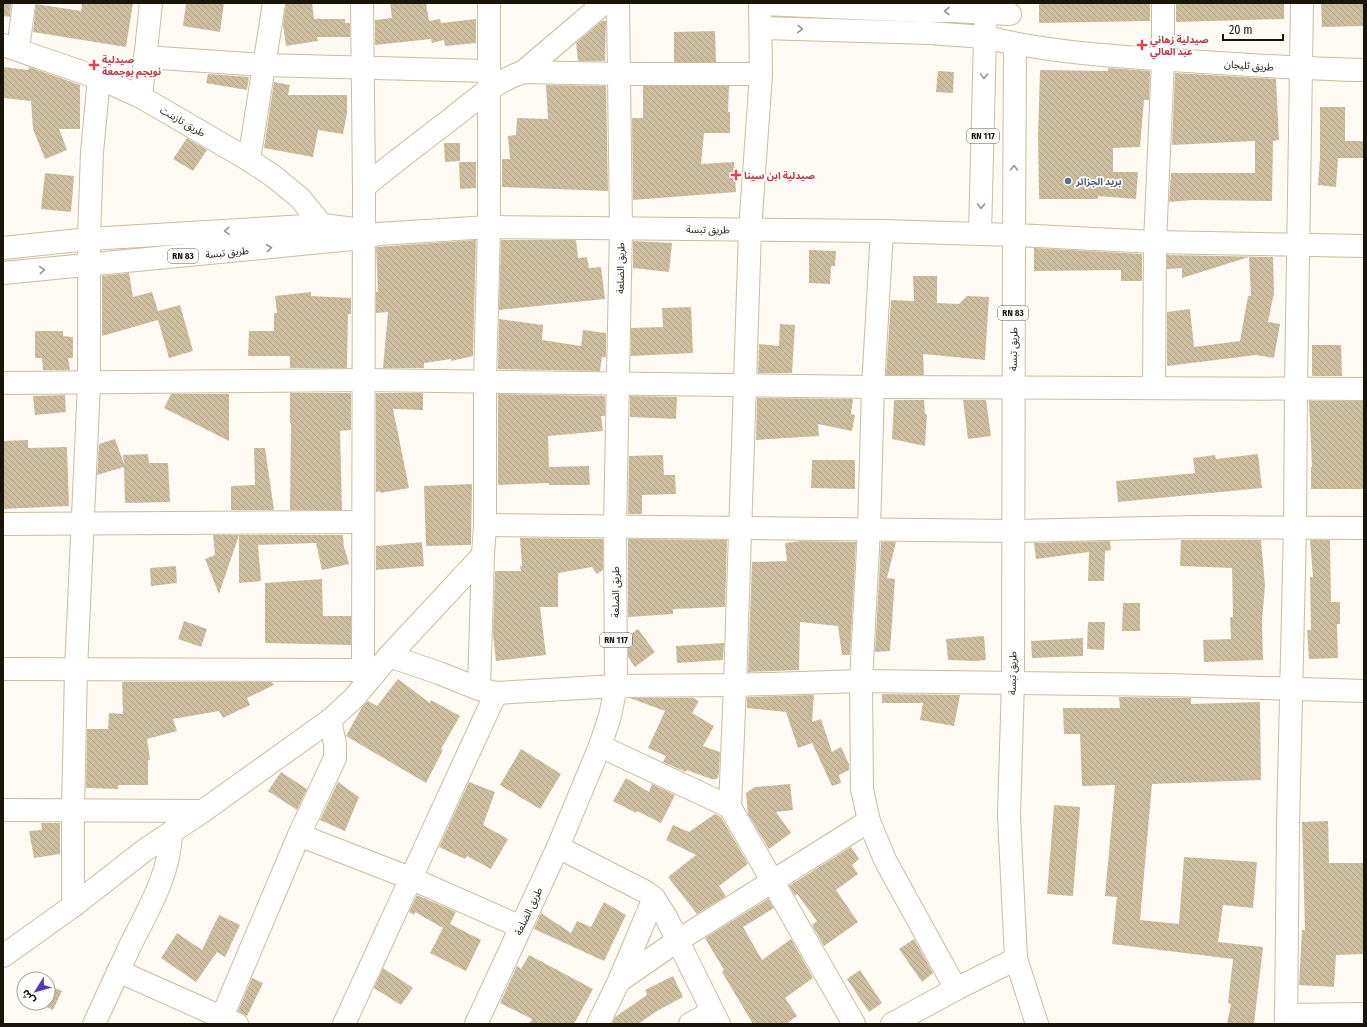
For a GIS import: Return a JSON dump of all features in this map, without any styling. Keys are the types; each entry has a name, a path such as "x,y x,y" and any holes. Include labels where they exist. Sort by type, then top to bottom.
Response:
{"street":[{"path":"10,47 24,3"},
{"path":"141,97 151,3"},
{"path":"249,160 274,3"},
{"path":"362,3 364,187 368,234 364,380 363,522 376,666"},
{"path":"344,1024 410,878 488,691 483,555 485,525 485,381 490,227 489,3"},
{"path":"523,72 604,3"},
{"name":"طريق الضلعة","path":"476,1024 558,847 600,746 610,716 616,686 615,526 621,228 618,3"},
{"path":"854,1024 730,807 750,230 761,74 760,3 1008,9 1015,44 1014,235 1155,242 1364,246"},
{"path":"1154,388 1155,242 1163,60 1163,3"},
{"path":"1302,3 1295,527 1286,1019 1364,1014"},
{"path":"985,37 988,8"},
{"name":"طريق ثليجان","path":"761,28 929,32 985,37 1015,44 1079,53 1301,69 1364,70"},
{"name":"RN 117","path":"980,234 985,37"},
{"name":"طريق تازبنت","path":"10,47 99,78 141,97 274,176 300,198 329,233"},
{"path":"145,57 263,65 362,69 489,80 523,72 761,74"},
{"path":"73,906 73,810 76,670 89,383 89,239 92,152 99,78"},
{"path":"364,187 489,80"},
{"name":"طريق تبسة","path":"3,248 89,239 329,233 368,234 490,227 882,231 1014,235 1013,682 1009,816 1016,959 1037,1024"},
{"path":"882,231 873,387 869,529 861,681 862,789 869,821 885,860 956,989"},
{"name":"طريق تبسة","path":"3,274 89,266 329,233"},
{"path":"3,383 364,380 873,387 1364,389"},
{"path":"3,524 83,525 363,522"},
{"path":"485,525 1013,530 1195,527 1364,528"},
{"path":"3,956 73,906 122,867 330,720 354,698 376,666 483,555"},
{"path":"3,669 76,670 376,666 488,691 616,686 735,685 861,681 1013,682 1364,691"},
{"path":"118,971 226,1022 299,835 335,758 335,744 330,720"},
{"path":"600,746 730,807"},
{"path":"3,810 203,811"},
{"path":"619,981 677,941 869,821"},
{"path":"94,1024 155,895 166,867 170,849 170,833"},
{"path":"299,835 410,878 521,927"},
{"path":"558,847 646,892 654,898 666,917 715,1018 690,1024"},
{"path":"598,1024 619,981 654,898"},
{"path":"892,1024 956,989 1016,959"}],"building":[{"path":"3,3 11,3 10,17 3,16"},
{"path":"82,3 133,3 126,47 33,32 36,4 81,11"},
{"path":"186,3 224,3 220,32 183,26"},
{"path":"286,3 312,3 314,19 345,19 345,23 350,23 350,37 317,37 318,41 286,46 283,25"},
{"path":"390,3 426,3 429,21 440,19 441,23 476,19 476,43 445,46 444,40 432,43 431,39 375,45 375,20 392,18"},
{"path":"1039,3 1150,3 1150,21 1039,23"},
{"path":"1176,3 1284,3 1284,19 1176,22"},
{"path":"1321,3 1364,3 1364,26 1322,27"},
{"path":"602,21 606,21 605,61 578,61 576,43"},
{"path":"715,31 716,62 674,62 674,32"},
{"path":"3,67 28,70 29,67 80,85 80,129 59,129 67,150 45,159 33,129 31,101 3,98"},
{"path":"1108,68 1150,71 1149,100 1144,100 1140,147 1113,148 1113,172 1138,172 1136,199 1098,196 1098,199 1039,199 1038,135 1040,70 1108,71"},
{"path":"938,71 954,72 953,93 936,92"},
{"path":"1175,73 1276,79 1279,140 1273,141 1272,201 1193,200 1169,202 1171,173 1255,173 1255,141 1172,145"},
{"path":"208,74 249,77 247,90 206,83"},
{"path":"274,82 290,85 288,95 347,95 347,113 343,134 318,130 313,157 264,148"},
{"path":"546,85 606,86 608,191 502,187 502,159 510,159 508,136 516,135 517,118 548,119"},
{"path":"643,86 729,86 728,112 730,112 730,133 704,133 701,164 734,162 736,192 633,200 632,118 643,118"},
{"path":"1320,107 1345,107 1345,141 1364,141 1364,158 1338,158 1336,187 1318,185 1320,159"},
{"path":"187,138 207,150 193,171 173,159"},
{"path":"444,143 460,143 460,161 445,162"},
{"path":"459,162 476,162 476,188 460,189"},
{"path":"45,173 74,176 71,212 41,209"},
{"path":"476,240 473,356 451,361 451,359 424,363 424,368 383,368 388,312 376,313 376,292 378,292 376,247"},
{"path":"501,240 576,240 578,258 587,257 589,268 601,267 605,299 499,310"},
{"path":"633,241 672,243 669,272 633,268"},
{"path":"1034,248 1142,254 1142,281 1121,281 1121,270 1034,271"},
{"path":"809,250 836,251 835,266 831,266 830,284 809,283"},
{"path":"1167,255 1273,257 1274,293 1268,322 1280,324 1274,358 1256,355 1167,366 1167,312 1190,309 1194,347 1240,341 1248,296 1251,296 1249,257 1182,278 1182,268 1167,269"},
{"path":"129,273 133,297 152,292 158,311 180,305 193,351 169,358 158,320 102,336 102,276"},
{"path":"913,276 937,276 937,303 959,304 967,296 989,297 985,360 923,354 924,375 886,375 891,300 914,301"},
{"path":"311,292 311,296 351,298 351,314 348,314 347,368 290,368 290,356 248,356 249,331 274,331 274,313 277,313 275,296"},
{"path":"691,307 693,353 631,356 631,328 663,327 662,308"},
{"path":"499,319 543,325 542,340 581,346 583,330 606,333 606,357 602,357 600,371 498,369"},
{"path":"780,324 795,325 792,373 758,373 759,344 779,346"},
{"path":"35,331 63,331 63,336 73,337 73,358 68,358 70,370 43,370 42,358 35,358"},
{"path":"1312,345 1341,345 1342,376 1312,376"},
{"path":"290,393 351,393 351,430 340,431 342,510 290,510"},
{"path":"376,393 423,393 423,410 393,409 409,488 380,493 380,491 376,492"},
{"path":"171,394 229,394 229,441 164,408"},
{"path":"498,394 605,396 605,416 601,416 603,431 548,436 549,467 589,466 590,485 549,485 549,483 498,485"},
{"path":"65,395 66,412 35,415 33,396"},
{"path":"630,396 677,397 676,419 630,417"},
{"path":"757,398 853,399 851,414 855,415 852,431 818,424 819,436 756,440"},
{"path":"894,400 924,400 925,414 927,414 925,446 892,439"},
{"path":"963,400 986,400 991,436 968,439"},
{"path":"1309,401 1364,401 1364,489 1311,489 1312,467"},
{"path":"115,439 124,464 123,455 148,454 149,463 168,463 170,502 125,503 124,467 97,475 99,444"},
{"path":"28,440 28,448 67,447 69,506 3,509 3,441"},
{"path":"254,448 265,448 274,510 231,510 231,486 255,485"},
{"path":"1258,454 1262,488 1118,502 1116,481 1195,473 1193,458 1215,455 1216,459"},
{"path":"663,455 664,475 675,475 676,494 642,495 642,514 628,514 629,456"},
{"path":"812,460 855,460 855,489 811,488"},
{"path":"472,484 471,545 426,546 424,486"},
{"path":"213,535 239,535 219,594 205,559 215,555"},
{"path":"239,535 343,535 344,549 349,564 322,570 316,543 258,545 261,581 239,583"},
{"path":"520,538 603,539 603,570 597,574 592,567 558,573 558,607 540,607 546,655 496,661 493,635 495,571 521,571"},
{"path":"628,539 727,540 725,607 673,609 673,614 628,617"},
{"path":"1181,540 1261,540 1265,585 1262,621 1263,660 1204,662 1203,640 1231,639 1230,617 1233,617 1232,568 1180,566"},
{"path":"1310,540 1330,540 1331,602 1340,602 1340,624 1337,624 1338,658 1309,659 1307,630 1311,630 1310,577 1313,577"},
{"path":"801,541 856,542 850,655 842,655 838,626 800,622 799,670 748,672 752,562 787,561 785,543"},
{"path":"1110,541 1111,550 1105,551 1104,581 1088,581 1089,552 1036,559 1034,543"},
{"path":"422,542 424,566 376,570 376,546"},
{"path":"881,542 896,542 887,578 895,579 890,651 875,652"},
{"path":"176,566 177,583 151,586 150,568"},
{"path":"322,579 323,616 351,616 351,645 265,643 265,583"},
{"path":"1123,603 1140,603 1140,631 1122,631"},
{"path":"184,621 207,629 201,647 178,639"},
{"path":"1088,622 1105,622 1104,650 1087,649"},
{"path":"638,629 655,652 635,667 628,657 628,636"},
{"path":"984,636 986,660 948,660 946,639"},
{"path":"1083,638 1083,656 1032,658 1031,641"},
{"path":"724,643 723,660 677,663 676,646"},
{"path":"398,679 430,703 431,700 460,716 441,749 443,750 426,783 346,736 362,707 368,701 377,706"},
{"path":"122,682 272,682 274,685 247,698 250,705 223,718 219,711 173,719 177,731 147,739 150,760 148,760 148,785 118,785 118,789 86,788 87,729 108,729 109,713 123,714"},
{"path":"882,694 960,695 954,726 920,720 923,703 882,703"},
{"path":"814,695 812,722 821,719 832,752 841,747 849,764 849,770 839,775 841,783 832,786 812,743 798,748 786,712 747,708 747,697"},
{"path":"1119,697 1191,698 1191,704 1260,702 1261,780 1152,784 1140,920 1179,924 1184,857 1257,862 1253,908 1223,905 1218,942 1263,947 1254,1024 1227,1024 1231,1004 1228,1003 1233,959 1112,944 1117,897 1105,896 1115,785 1082,786 1080,734 1064,734 1063,708 1120,708"},
{"path":"630,698 693,698 699,701 692,713 714,726 703,746 720,752 719,774 717,779 711,779 687,770 686,772 663,762 666,756 648,748 665,711"},
{"path":"521,749 561,774 540,809 500,785"},
{"path":"281,772 307,789 297,810 268,791"},
{"path":"626,778 649,792 652,784 675,795 661,823 637,811 636,813 613,801"},
{"path":"338,782 359,797 345,831 320,820"},
{"path":"469,782 495,792 483,825 508,839 491,869 467,856 465,859 439,847"},
{"path":"790,784 793,810 776,812 791,833 769,849 748,814 746,793 755,787"},
{"path":"1054,805 1080,807 1073,896 1047,894"},
{"path":"715,814 721,817 748,864 719,886 726,896 697,914 668,877 696,855 666,840 673,825 689,832"},
{"path":"1328,821 1329,863 1364,863 1364,954 1336,955 1334,987 1299,985 1302,930 1305,930 1302,822"},
{"path":"41,823 60,823 60,854 34,858 29,831 42,830"},
{"path":"851,847 859,859 852,865 858,874 836,890 858,922 824,946 812,925 817,921 797,894 795,896 789,886"},
{"path":"417,895 456,912 450,924 481,940 466,971 430,953 443,928 415,912 414,915 409,912"},
{"path":"768,899 774,908 743,927 762,960 791,939 813,978 785,998 797,1016 786,1024 753,1024 722,972 724,970 705,938"},
{"path":"604,902 626,915 604,961 534,929 541,913 571,933 577,921 591,927"},
{"path":"219,915 240,925 225,957 217,952 196,982 161,958 177,933 202,950"},
{"path":"914,939 933,973 922,982 899,949"},
{"path":"529,955 593,989 574,1024 529,1024 532,1019 500,1003 517,966 521,969"},
{"path":"383,968 413,988 401,1005 374,988"},
{"path":"860,970 882,1003 869,1012 847,979"},
{"path":"673,976 683,997 657,1011 638,1024 612,1024 615,1017 647,995 645,990"},
{"path":"252,978 263,983 247,1016 238,1011"},
{"path":"56,988 62,991 56,1004"}],"place":[{"name":"صيدلية زهاني عبد العالي","path":"1142,45"},
{"name":"صيدلية نويجم بوجمعة","path":"94,65"},
{"name":"صيدلية ابن سينا","path":"736,175"},
{"name":"بريد الجزائر","path":"1068,181"}]}
